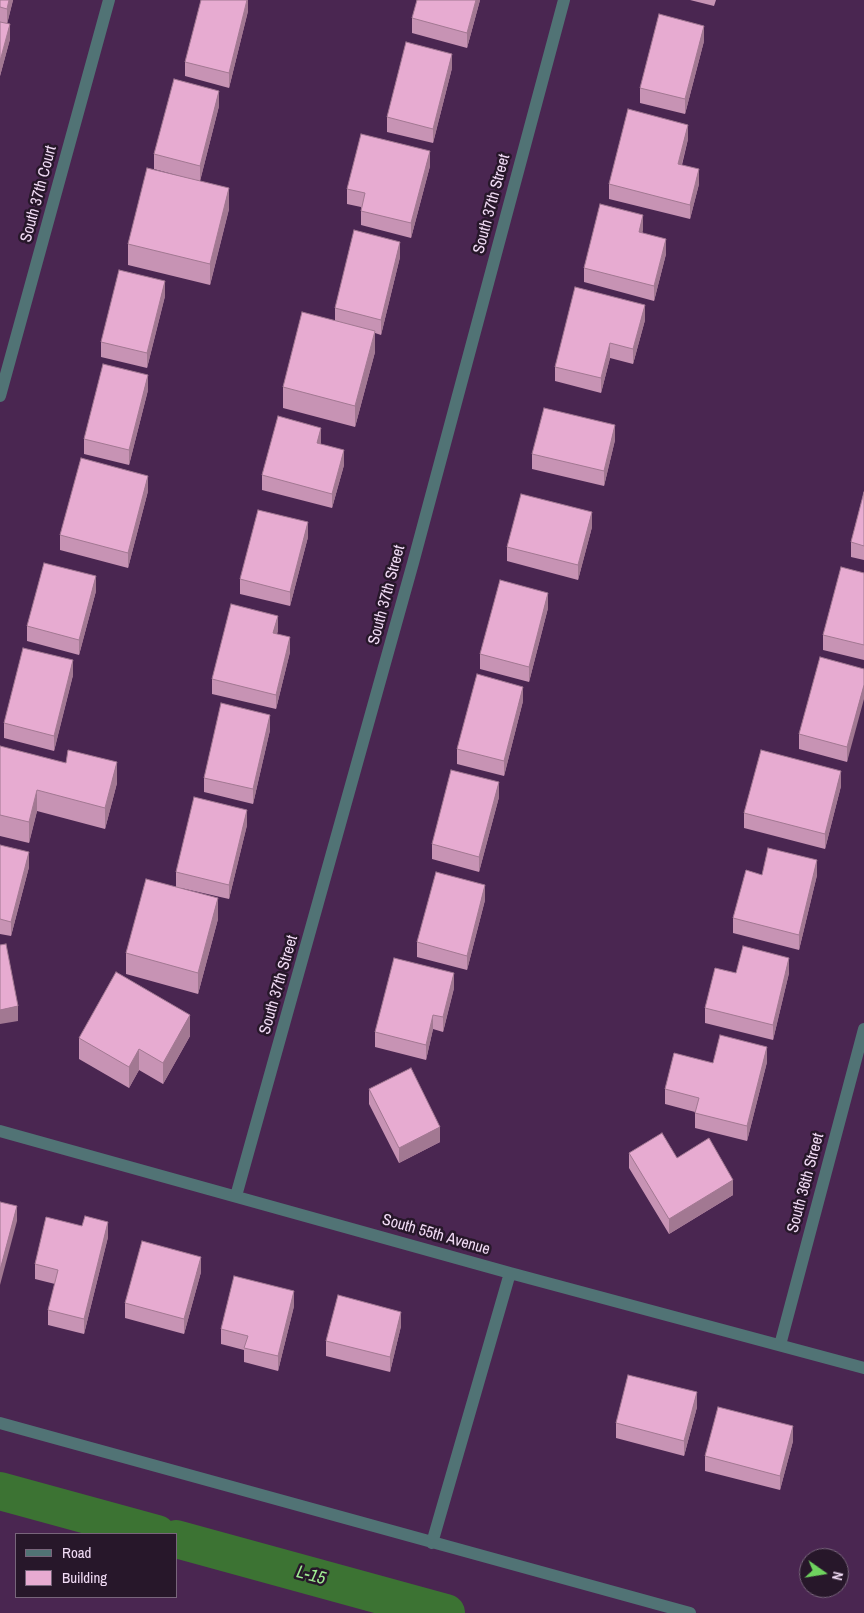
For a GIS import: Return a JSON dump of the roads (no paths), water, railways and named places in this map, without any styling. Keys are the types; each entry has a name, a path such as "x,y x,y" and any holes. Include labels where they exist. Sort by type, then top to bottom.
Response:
{"street":[{"name":"South 37th Court","path":"0,396 109,0"},
{"name":"South 37th Street","path":"236,1196 416,553 564,0"},
{"name":"South 36th Street","path":"780,1345 864,1029"},
{"name":"South 55th Avenue","path":"0,1131 510,1273 864,1368"},
{"path":"432,1543 510,1273"},
{"path":"0,1423 690,1613"}],"waterway":[{"name":"L-15","path":"0,1491 153,1533"},
{"name":"L-15","path":"178,1540 446,1613"}]}
